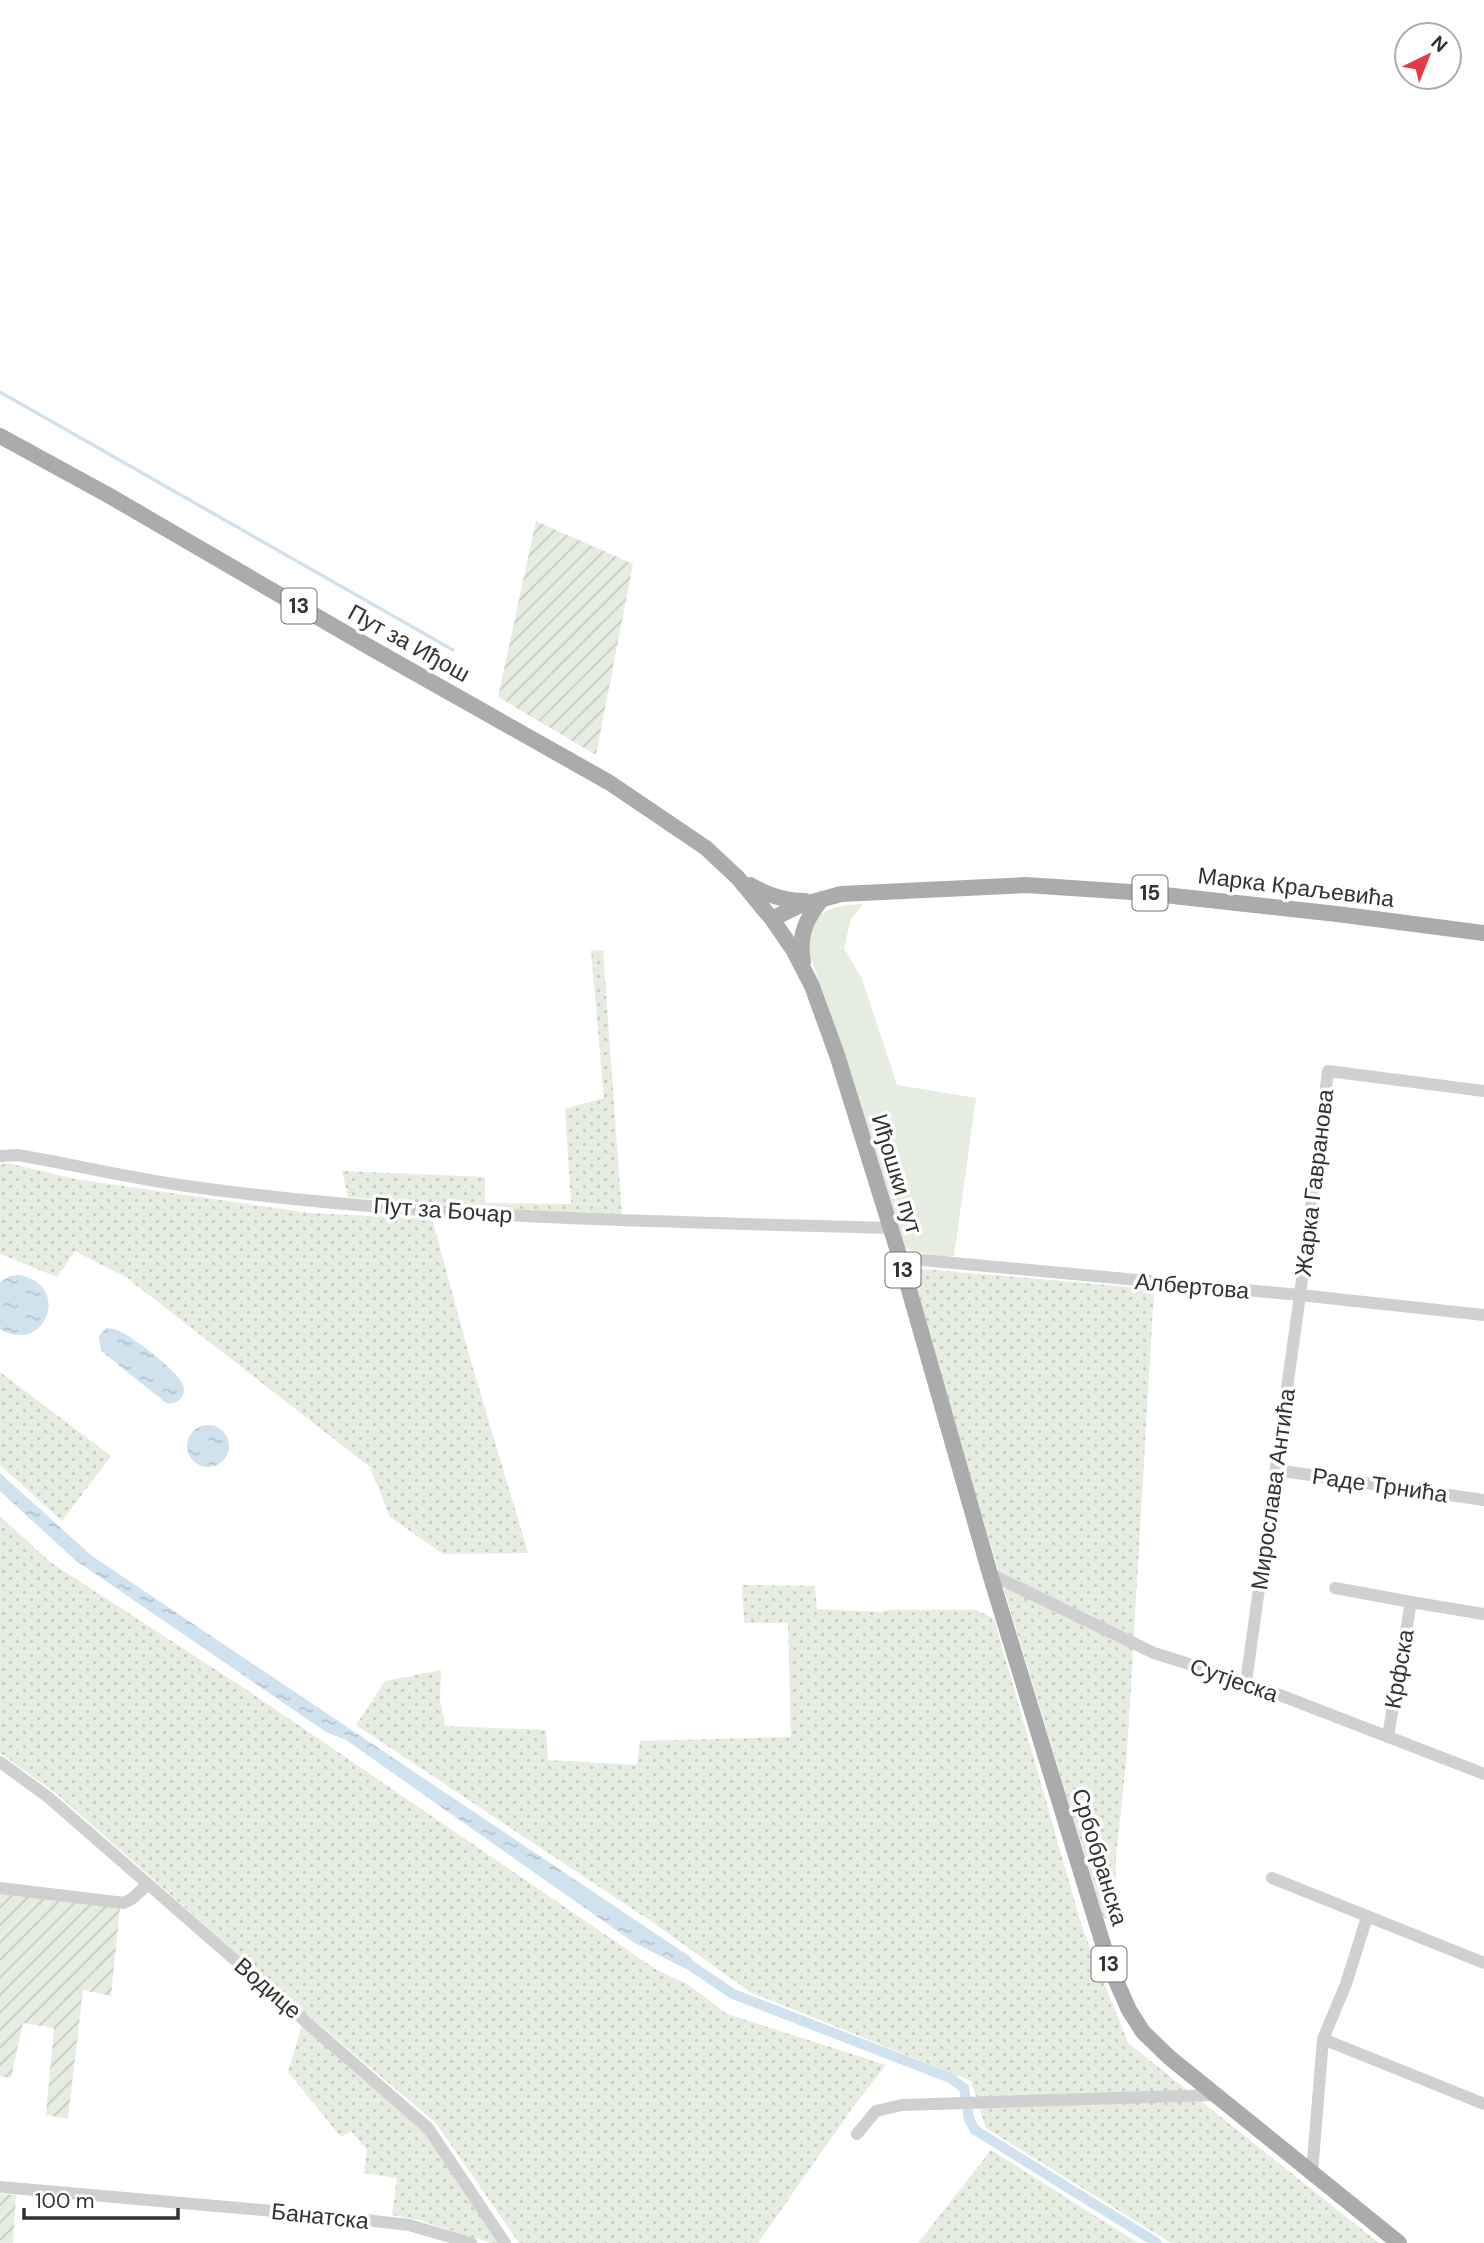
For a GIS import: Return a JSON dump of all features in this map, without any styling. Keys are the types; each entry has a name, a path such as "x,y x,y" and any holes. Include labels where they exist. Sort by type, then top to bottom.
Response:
{"main road":[{"name":"Пут за Иђош","path":"0,436 108,495 610,783 688,834 738,878 772,919"},
{"path":"738,878 769,895 786,900 819,900"},
{"name":"Марка Краљевића","path":"772,919 819,900 857,892 1026,885 1146,893 1484,933"},
{"path":"805,971 801,940 804,925 819,900"},
{"name":"Иђошки пут","path":"772,919 805,971 837,1055 900,1258 990,1574"},
{"name":"Србобранска","path":"990,1574 1091,1908 1129,2010 1143,2032 1170,2058 1399,2243"}],"street":[{"name":"Жарка Гавранова","path":"1300,1296 1328,1071 1484,1091"},
{"name":"Пут за Бочар","path":"0,1156 17,1155 193,1187 459,1212 890,1228"},
{"name":"Албертова","path":"900,1258 1484,1315"},
{"name":"Мирослава Антића","path":"1247,1682 1300,1296"},
{"name":"Раде Трнића","path":"1276,1471 1484,1500"},
{"name":"Сутјеска","path":"990,1574 1154,1653 1247,1682 1484,1774"},
{"name":"Крфска","path":"1335,1588 1484,1614"},
{"name":"Крфска","path":"1388,1736 1410,1602"},
{"name":"Водице","path":"0,1762 48,1797 428,2128 505,2243"},
{"path":"1272,1878 1484,1963"},
{"path":"0,1888 124,1903 148,1884"},
{"path":"1312,2173 1323,2039 1346,1984 1367,1917"},
{"path":"1323,2039 1484,2104"},
{"path":"857,2134 876,2111 902,2105 1215,2095"},
{"name":"Банатска","path":"0,2187 409,2225 471,2243"}],"shaded area":[{"path":"536,521 633,564 596,755 498,697"},
{"path":"863,904 851,919 844,948 862,979 897,1085 976,1098 954,1256 938,1257 903,1248 826,999 808,951 809,923 834,908"},
{"path":"591,950 603,951 622,1215 524,1211 348,1197 342,1171 485,1177 485,1203 571,1204 565,1109 604,1098"},
{"path":"8,1163 75,1179 310,1213 432,1219 528,1553 443,1554 390,1517 370,1467 127,1278 75,1251 57,1277 0,1254 0,1164"},
{"path":"922,1269 1154,1289 1127,1753 1116,1857 1115,1920 1104,1919 911,1282 913,1273"},
{"path":"0,1372 111,1456 62,1521 0,1465"},
{"path":"0,1516 50,1562 250,1692 657,1970 689,1985 727,2014 886,2065 853,2107 758,2243 519,2243 436,2123 284,1995 58,1795 0,1753"},
{"path":"742,1585 815,1586 817,1609 882,1612 977,1610 994,1619 1082,1927 1128,2043 1379,2243 1171,2243 986,2128 971,2081 750,1992 655,1924 356,1725 385,1681 441,1670 440,1700 445,1726 546,1730 548,1760 637,1765 640,1741 791,1737 788,1623 744,1623"},
{"path":"0,1886 115,1898 127,1895 120,1908 111,1996 83,1990 68,2119 46,2115 54,2028 23,2023 11,2078 0,2076"},
{"path":"303,2021 425,2130 499,2243 490,2243 419,2220 392,2215 397,2178 364,2173 367,2150 351,2131 341,2137 288,2072"},
{"path":"991,2150 1138,2243 918,2243"},
{"path":"0,2194 16,2195 13,2243 0,2243"}],"water":[{"path":"19,1275 36,1281 45,1291 49,1304 47,1316 40,1326 30,1333 16,1335 0,1329 0,1282 10,1276"},
{"path":"106,1328 124,1333 171,1370 184,1387 179,1400 166,1403 101,1351 99,1336"},
{"path":"208,1425 223,1431 229,1446 223,1461 208,1467 193,1461 187,1446 193,1431"},
{"path":"0,1473 92,1556 692,1958 686,1969 633,1942 346,1740 326,1732 75,1560 0,1491"}],"waterway":[{"path":"0,392 453,650"},
{"path":"678,1957 733,1994 950,2078 964,2088 969,2119 975,2130 1157,2243"}]}
